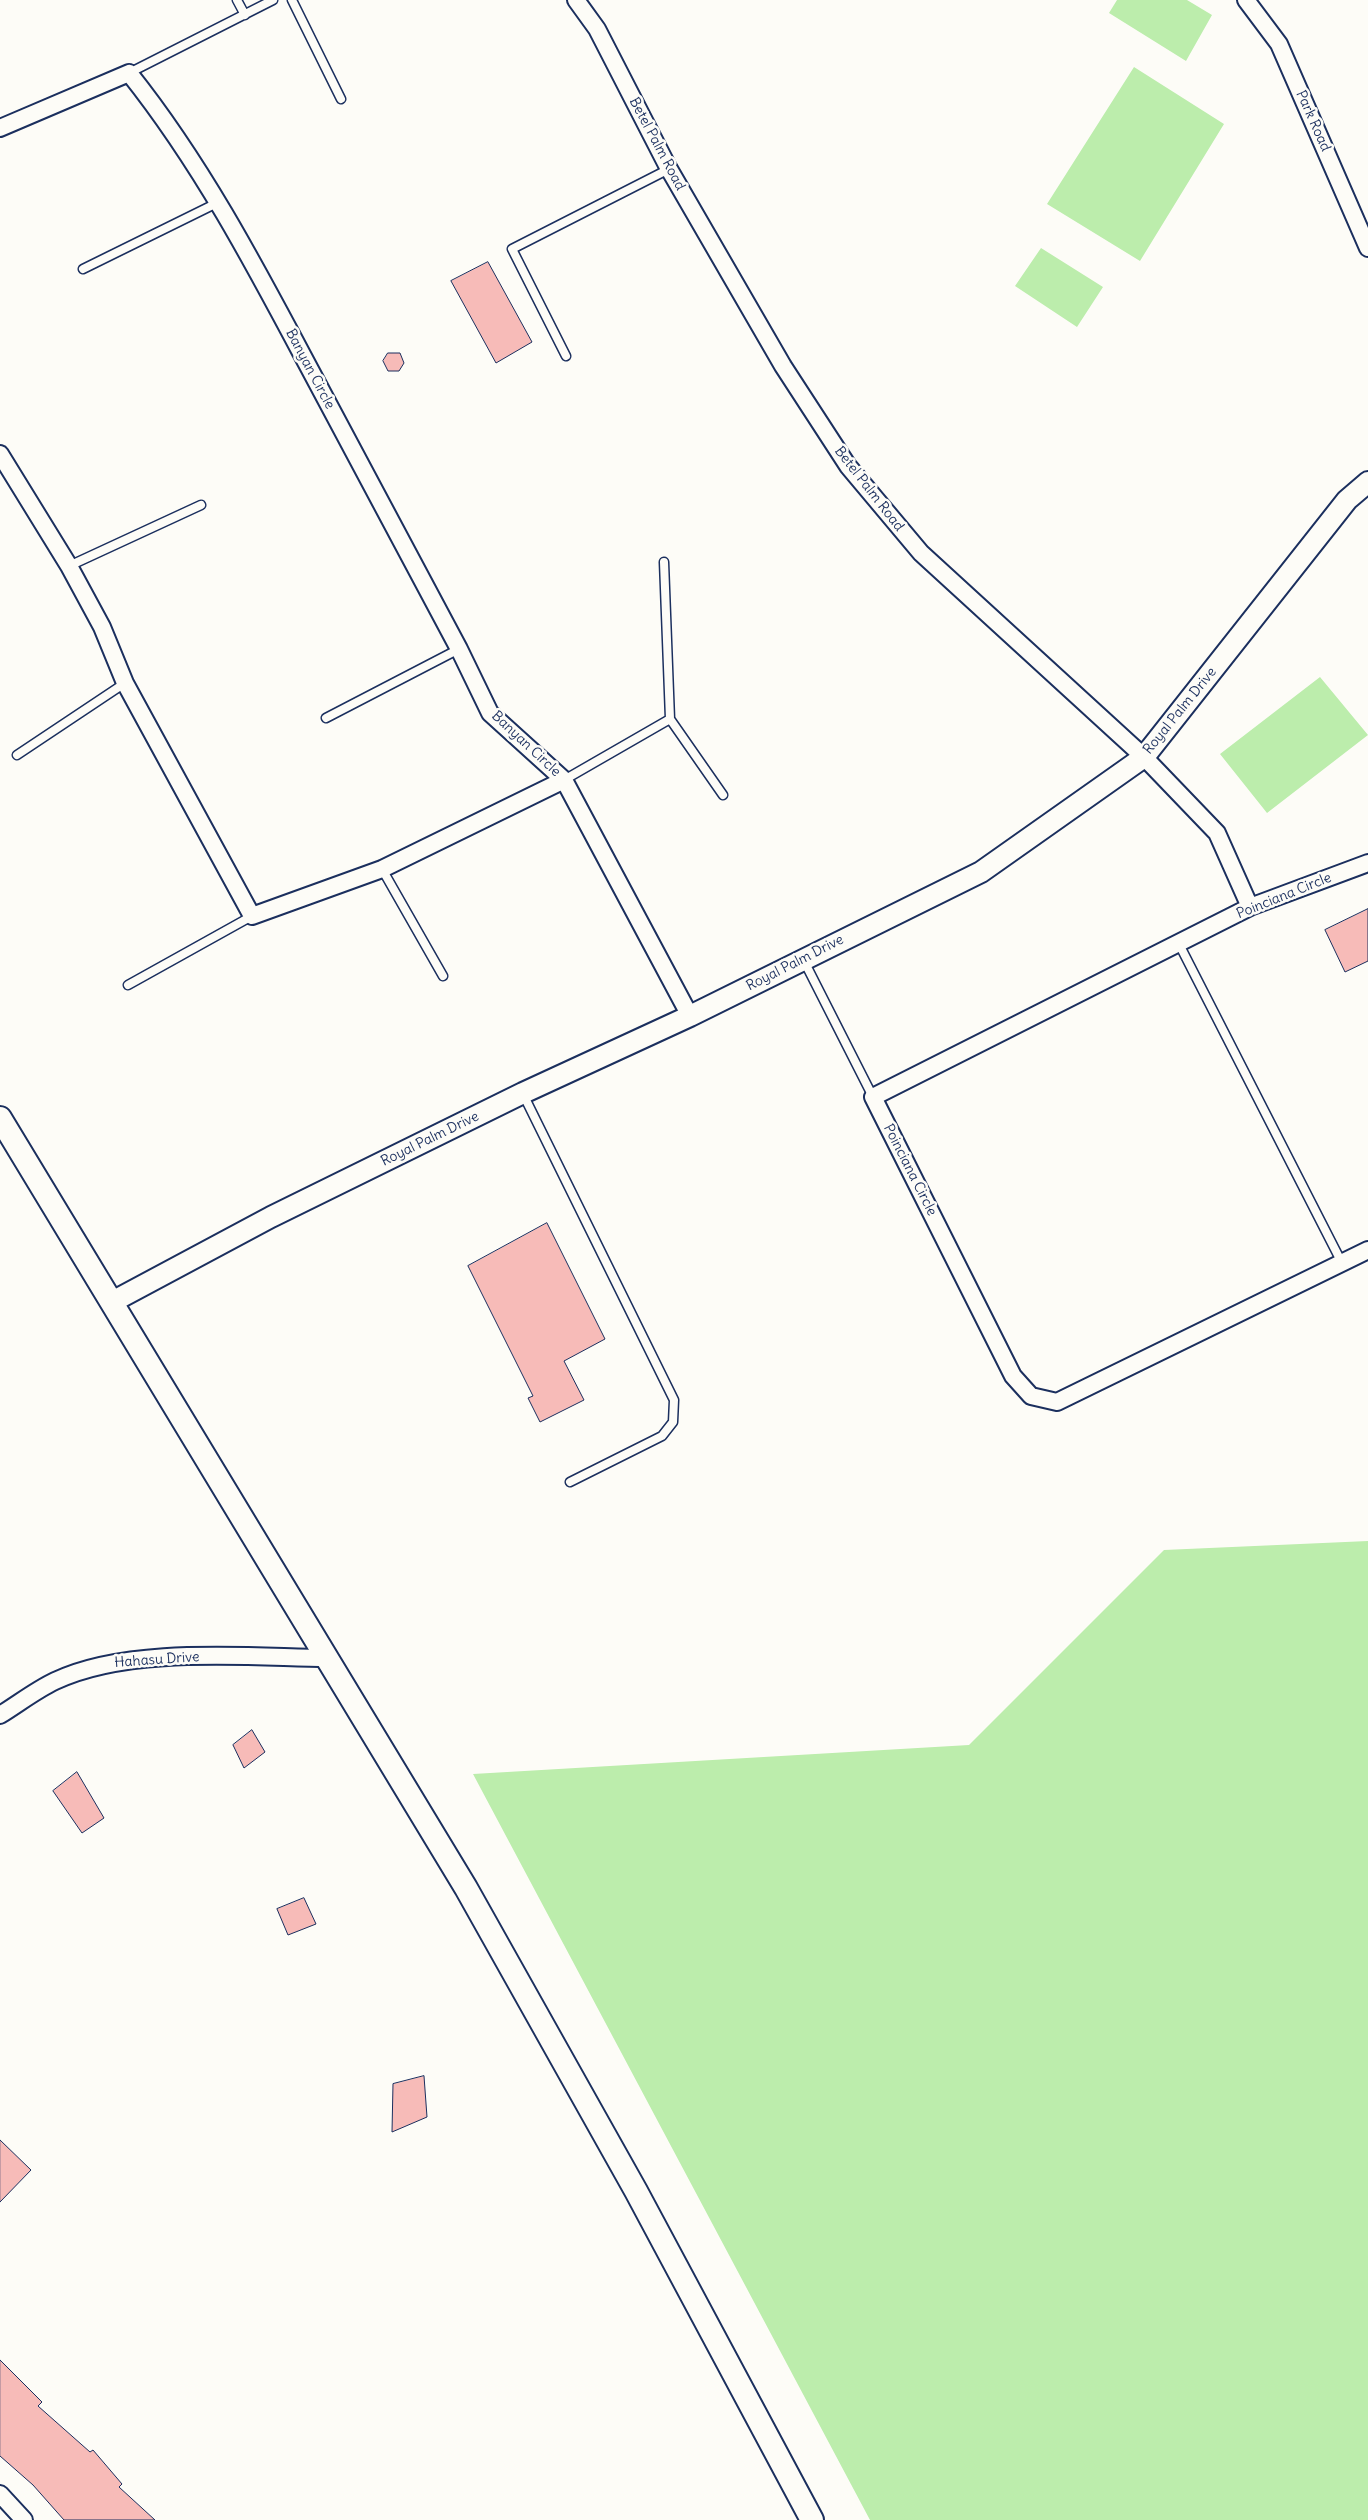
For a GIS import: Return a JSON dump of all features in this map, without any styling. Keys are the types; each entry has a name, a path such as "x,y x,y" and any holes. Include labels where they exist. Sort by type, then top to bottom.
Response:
{"main road":[{"path":"0,1118 466,1888 570,2070 812,2520"}],"street":[{"name":"Betel Palm Road","path":"576,0 597,29 669,170 783,366 848,466 921,553 1144,757 1217,833 1250,907"},
{"name":"Park Road","path":"1246,0 1279,44 1368,248"},
{"path":"0,128 129,73"},
{"name":"Banyan Circle","path":"129,73 162,114 219,202 459,649 490,713 564,780 690,1016"},
{"path":"1,459 69,566 102,627 125,683 252,916"},
{"name":"Royal Palm Drive","path":"112,1302 271,1216 523,1093 690,1016 981,872 1144,757 1347,500 1368,482"},
{"name":"Banyan Circle","path":"252,916 382,869 564,780"},
{"name":"Poinciana Circle","path":"1368,863 1250,907 873,1097 1013,1376 1031,1396 1057,1402 1368,1250"},
{"name":"Hahasu Drive","path":"0,1716 54,1681 112,1662 188,1658 327,1658"},
{"path":"0,2494 24,2520"}],"lane":[{"path":"237,0 244,16"},
{"path":"129,73 273,0"},
{"path":"292,0 341,100"},
{"path":"566,356 512,249 669,170"},
{"path":"83,269 219,202"},
{"path":"69,566 201,505"},
{"path":"664,562 670,719 723,795"},
{"path":"326,718 459,649"},
{"path":"17,754 125,683"},
{"path":"564,780 670,719"},
{"path":"382,869 443,976"},
{"path":"128,986 252,916"},
{"path":"1179,944 1342,1263"},
{"path":"803,959 873,1097"},
{"path":"523,1093 674,1400 673,1422 662,1436 570,1482"}],"green space":[{"path":"1117,0 1187,0 1212,15 1186,61 1109,13"},
{"path":"1134,67 1224,124 1140,261 1047,204"},
{"path":"1041,248 1103,287 1077,327 1015,286"},
{"path":"1320,677 1368,735 1267,813 1220,754"},
{"path":"1368,1541 1368,2520 870,2520 473,1774 969,1745 1164,1550"}],"building":[{"path":"488,262 532,342 496,363 451,281"},
{"path":"388,353 400,353 404,363 399,371 388,371 383,361"},
{"path":"1368,909 1368,961 1345,972 1325,930"},
{"path":"547,1223 605,1339 564,1361 584,1400 540,1422 528,1398 533,1396 468,1266"},
{"path":"252,1730 265,1752 244,1768 233,1745"},
{"path":"77,1772 104,1818 82,1833 53,1791"},
{"path":"304,1898 316,1924 288,1935 277,1909"},
{"path":"424,2076 427,2117 392,2132 393,2084"},
{"path":"0,2140 31,2170 0,2202"},
{"path":"0,2360 42,2402 38,2406 90,2452 93,2450 122,2484 119,2487 155,2520 64,2520 33,2485 0,2456"}]}
